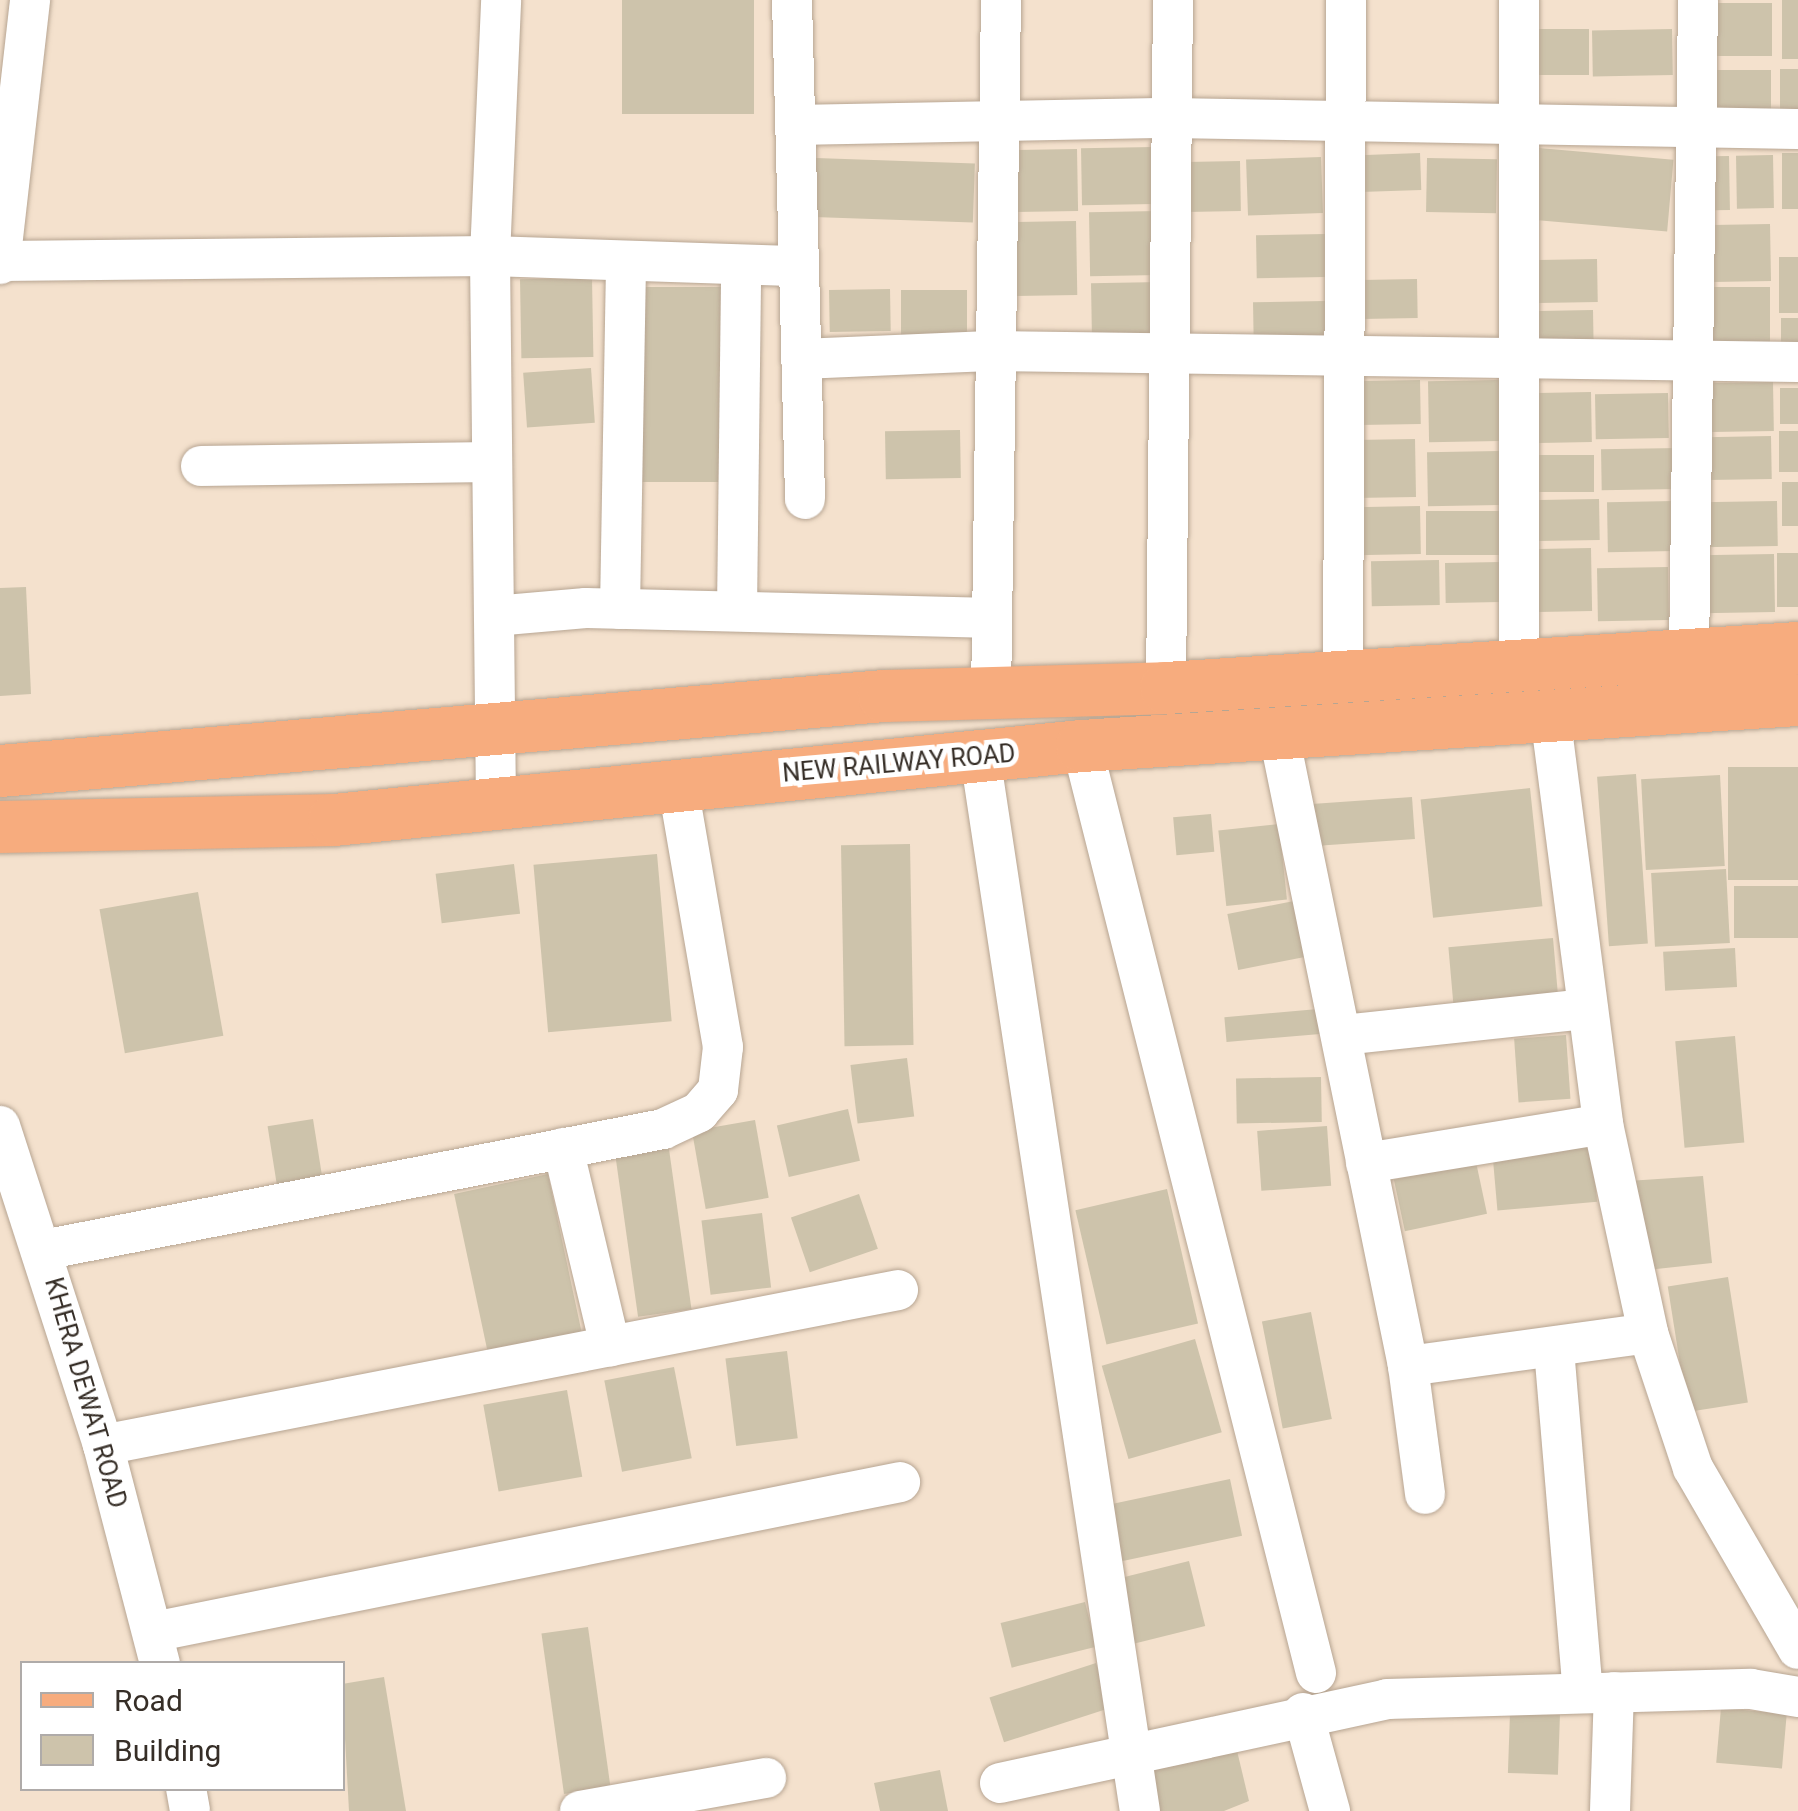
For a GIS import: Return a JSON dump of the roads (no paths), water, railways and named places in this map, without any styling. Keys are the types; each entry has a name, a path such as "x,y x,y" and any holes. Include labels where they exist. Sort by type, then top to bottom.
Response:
{"main road":[{"path":"0,772 502,733 884,696 992,697 1166,688 1798,648"},
{"name":"NEW RAILWAY ROAD","path":"0,827 334,820 677,782 1082,746 1280,740 1798,700"}],"street":[{"path":"30,0 1,262 490,256 799,266"},
{"path":"496,803 502,733 490,462 490,256 501,0"},
{"path":"792,0 805,499"},
{"path":"992,697 988,618 990,351 1001,0"},
{"path":"1166,688 1166,354 1173,0"},
{"path":"1342,678 1346,0"},
{"path":"1519,0 1512,126 1519,663"},
{"path":"1690,654 1698,0"},
{"path":"795,125 1171,118 1798,129"},
{"path":"620,609 626,262"},
{"path":"738,610 741,265"},
{"path":"802,359 990,351 1514,362 1798,362"},
{"path":"201,466 490,462"},
{"path":"494,616 620,609 988,618"},
{"path":"1550,722 1603,1124 1648,1333 1693,1468 1798,1649"},
{"path":"1280,740 1408,1366 1425,1494"},
{"path":"1082,746 1316,1673"},
{"path":"980,756 1128,1756 1140,1811"},
{"path":"43,1250 662,1129 700,1112 718,1090 723,1047 677,782"},
{"path":"1343,1034 1588,1010"},
{"path":"1366,1162 1603,1124"},
{"name":"KHERA DEWAT ROAD","path":"0,1126 43,1250 102,1444 156,1648"},
{"path":"563,1148 610,1346"},
{"path":"102,1444 898,1290"},
{"path":"1408,1366 1554,1349 1648,1333"},
{"path":"1554,1349 1610,1811"},
{"path":"156,1648 900,1482"},
{"path":"1000,1782 1128,1756 1303,1713 1437,1694 1598,1692 1798,1697"},
{"path":"1303,1713 1330,1811"},
{"path":"580,1811 766,1778"}]}
